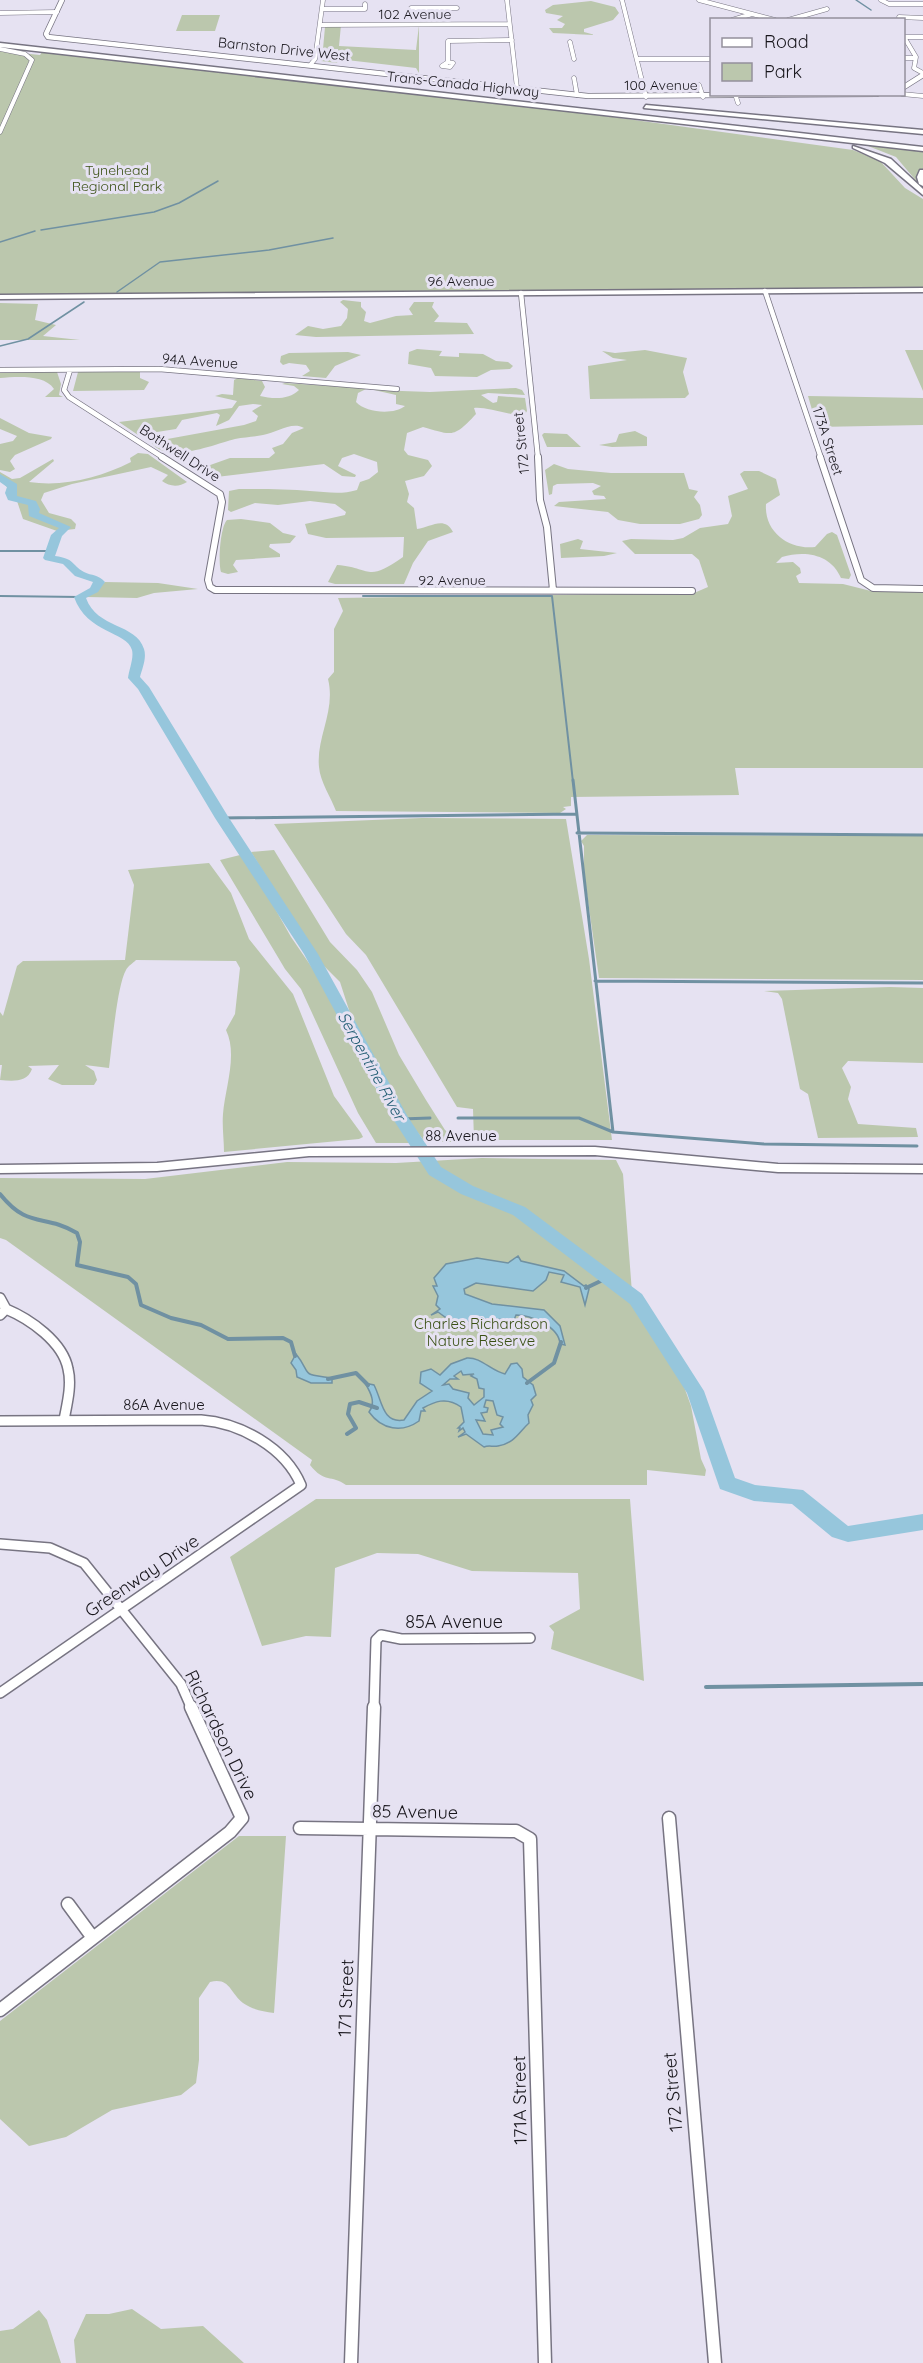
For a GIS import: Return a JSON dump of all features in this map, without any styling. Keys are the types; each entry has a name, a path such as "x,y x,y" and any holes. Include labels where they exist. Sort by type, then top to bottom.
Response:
{"highway":[{"name":"Trans-Canada Highway","path":"0,39 615,105"},
{"name":"Trans-Canada Highway","path":"0,45 923,149"},
{"path":"559,99 627,105"},
{"path":"923,132 638,107 923,139"},
{"path":"624,114 860,148 888,161 923,193"},
{"path":"773,119 923,139"},
{"path":"923,172 921,177 923,184"}],"main road":[{"name":"96 Avenue","path":"0,298 923,292"},
{"name":"88 Avenue","path":"0,1169 157,1167 287,1154 355,1151 595,1151 778,1168 923,1169"}],"street":[{"path":"2,18 3,13 57,12 62,0"},
{"path":"311,64 315,59 323,0"},
{"path":"430,0 430,8"},
{"path":"507,0 513,73 517,88"},
{"path":"622,0 646,97"},
{"path":"699,0 767,18"},
{"path":"882,0 889,4 923,4"},
{"path":"322,9 365,9 366,4"},
{"path":"411,8 456,8"},
{"path":"795,18 827,9"},
{"name":"Barnston Drive West","path":"57,12 46,34 48,36 517,88"},
{"path":"739,18 752,14"},
{"path":"899,17 923,18"},
{"name":"102 Avenue","path":"320,25 510,24"},
{"path":"905,37 923,37"},
{"path":"905,39 915,58 914,68 923,74 905,86"},
{"path":"448,62 448,41 512,40"},
{"path":"570,42 574,59"},
{"path":"0,49 28,56 32,63 0,132"},
{"path":"637,59 710,58"},
{"path":"905,58 915,58"},
{"path":"574,78 577,95"},
{"path":"699,85 703,97"},
{"name":"100 Avenue","path":"517,88 577,95 756,96"},
{"path":"905,94 923,96"},
{"path":"736,97 738,103"},
{"name":"173A Street","path":"766,293 861,580 866,585 877,589 923,589"},
{"name":"172 Street","path":"521,295 539,464 540,500 547,527 553,590"},
{"name":"94A Avenue","path":"0,370 154,369 398,389"},
{"name":"Bothwell Drive","path":"70,370 64,390 69,397 220,494 222,502 208,580 212,589"},
{"name":"92 Avenue","path":"212,589 231,592 692,591"},
{"path":"0,1298 3,1312 17,1313 54,1341 68,1359 70,1380 64,1420"},
{"name":"86A Avenue","path":"0,1420 208,1420 232,1424 252,1433 271,1448 298,1477 301,1485"},
{"name":"Greenway Drive","path":"0,1693 301,1485"},
{"path":"0,1544 44,1545 71,1555 90,1568 123,1608"},
{"name":"Richardson Drive","path":"93,1938 230,1832 242,1820 238,1804 187,1696 172,1671 123,1608"},
{"name":"85A Avenue","path":"378,1635 401,1639 530,1638"},
{"name":"171 Street","path":"351,2363 378,1635"},
{"name":"172 Street","path":"669,1818 715,2363"},
{"name":"85 Avenue","path":"300,1828 516,1831 528,1836"},
{"name":"171A Street","path":"528,1836 532,1850 545,2363"},
{"path":"0,2010 93,1938 68,1904"}],"green space":[{"path":"591,1 615,7 619,13 613,20 584,29 584,32 595,35 553,33 549,28 562,28 565,24 557,20 563,16 546,13 545,10 553,5"},
{"path":"182,15 220,15 215,31 176,31"},
{"path":"341,25 339,46 416,50 419,25 419,73 416,68 338,59 337,63 321,61 322,52 338,52 338,49 323,49 325,27"},
{"name":"Tynehead Regional Park","path":"0,51 40,55 42,52 598,115 853,150 880,161 905,188 923,199 923,289 0,295"},
{"path":"863,144 923,152 923,189 896,157"},
{"path":"343,300 361,302 361,307 366,312 364,321 370,323 396,316 413,315 409,309 414,302 434,302 432,307 439,316 434,322 467,323 474,334 316,337 295,335 308,326 323,329 341,326 347,318 348,309 340,302"},
{"path":"0,303 38,304 35,320 56,325 43,336 80,340 0,340"},
{"path":"417,349 442,351 439,356 459,357 459,353 483,354 496,361 508,362 513,366 510,369 491,370 477,377 435,376 431,368 408,364 409,352"},
{"path":"645,350 687,358 683,372 689,394 685,398 590,399 588,366 627,360 613,358 602,351 615,353"},
{"path":"905,350 923,350 923,391"},
{"path":"348,352 361,355 335,366 326,378 302,376 310,371 306,365 289,363 283,365 280,362 281,356 289,353"},
{"path":"0,372 57,372 61,384 59,395 63,397 45,397 54,389 44,381 29,378 0,378"},
{"path":"78,372 140,372 140,378 149,382 144,390 73,391"},
{"path":"238,378 262,381 265,387 260,396 270,398 286,397 299,390 294,386 282,384 285,383 366,389 358,393 356,402 366,409 380,412 394,411 405,406 396,404 396,395 374,390 430,392 516,388 522,390 525,395 488,393 481,395 493,403 497,402 498,396 525,398 527,411 524,416 474,408 476,414 462,428 452,433 423,427 407,433 404,450 408,455 428,460 432,466 424,476 405,481 409,494 407,502 414,508 417,529 441,523 453,532 428,541 413,563 404,584 335,584 328,582 337,565 375,572 403,557 404,537 326,538 308,534 305,524 345,515 346,512 335,504 310,501 278,505 255,503 231,512 228,510 229,491 256,489 351,492 357,490 360,482 378,472 377,462 354,454 342,458 338,466 356,475 355,477 342,476 324,464 208,478 199,473 199,469 230,458 269,458 275,453 272,448 283,444 292,433 304,428 294,426 191,451 168,452 158,449 151,442 256,421 258,416 252,411 262,405 239,406 229,420 216,426 220,415 217,413 182,420 176,429 138,435 119,422 232,408 237,401 215,396 233,395 234,380"},
{"path":"808,396 923,398 923,425 817,427"},
{"path":"0,418 29,433 52,437 15,455 10,461 15,469 10,472 0,470 0,444 13,441 17,436 0,429"},
{"path":"635,431 647,437 647,446 599,445 616,442 619,434"},
{"path":"544,433 567,434 581,447 547,447 542,435"},
{"path":"138,453 148,454 187,482 181,485 168,484 162,481 168,475 151,467 72,484 44,493 41,500 49,513 71,519 76,524 75,529 57,531 23,519 15,495 0,480 0,472 12,479 20,478 53,459 54,461 29,482 55,483 81,480 106,473 131,462 130,458"},
{"path":"554,464 568,469 611,473 684,473 689,489 698,491 694,497 700,505 702,515 699,519 680,524 640,524 618,520 608,512 554,506 559,502 606,499 604,496 594,495 592,491 601,486 593,483 557,484 553,486 552,494 549,495 545,470"},
{"path":"744,471 759,471 776,479 780,495 766,504 766,514 769,523 780,537 796,545 815,547 827,534 832,532 837,535 851,575 849,579 841,578 831,564 816,556 800,554 782,557 776,563 793,562 800,568 801,573 796,576 799,583 843,584 875,592 923,592 923,768 735,768 739,795 571,797 571,806 563,807 566,809 560,813 336,811 321,778 319,756 330,702 328,679 334,672 334,629 343,611 338,598 694,593 708,587 699,560 692,554 635,554 622,541 631,539 673,540 683,538 700,528 728,524 732,516 728,496 748,489 740,474"},
{"path":"241,519 270,523 283,533 296,536 290,543 270,544 269,547 280,554 280,557 236,560 233,565 238,572 228,574 221,572 220,546 225,524 227,520"},
{"path":"578,539 583,541 580,549 617,553 604,556 561,558 560,544"},
{"path":"105,582 158,583 198,589 154,593 137,598 86,597"},
{"path":"422,818 566,819 589,959 612,1140 474,1140 473,1109 457,1107 366,955 346,934 274,824"},
{"path":"587,835 923,836 923,980 599,978 584,873 584,846 581,841"},
{"path":"274,850 330,942 357,970 372,992 399,1055 445,1130 462,1142 425,1142 400,1110 350,1013 340,982 320,962 251,852"},
{"path":"240,855 255,873 291,937 326,988 373,1084 412,1143 376,1143 358,1113 301,989 285,969 220,860"},
{"path":"209,863 231,893 249,939 293,994 334,1096 363,1137 224,1152 223,1114 231,1061 226,1030 235,1014 240,968 236,961 136,960 126,970 120,989 109,1068 85,1065 94,1071 97,1080 94,1085 62,1085 48,1079 59,1065 28,1066 32,1069 30,1074 23,1079 0,1080 2,1065 0,1065 0,1012 3,1016 17,966 23,961 125,960 134,885 128,870"},
{"path":"923,988 923,1063 848,1061 842,1068 851,1087 848,1099 858,1124 916,1128 918,1137 818,1138 808,1094 800,1089 782,999 778,993 764,991"},
{"name":"Charles Richardson Nature Reserve","path":"482,1158 616,1160 623,1174 633,1306 682,1381 691,1406 701,1459 706,1470 705,1476 647,1470 647,1485 346,1485 320,1475 310,1465 312,1460 6,1240 0,1238 0,1178 145,1179 287,1162 396,1163"},
{"path":"316,1499 630,1499 644,1681 551,1649 554,1632 549,1626 580,1609 578,1573 472,1571 418,1554 377,1553 335,1568 331,1637 306,1636 262,1646 230,1557"},
{"path":"239,1836 286,1836 274,2013 247,2005 222,1982 210,1982 199,1998 199,2060 196,2083 181,2095 112,2110 66,2137 29,2146 0,2119 0,2021"},
{"path":"132,2309 161,2329 203,2326 244,2363 76,2363 74,2340 86,2314 109,2314"},
{"path":"39,2310 47,2320 61,2363 0,2363 0,2331 13,2329"}],"water":[{"path":"518,1256 521,1261 564,1271 584,1286 586,1285 589,1289 585,1305 580,1287 561,1282 564,1275 549,1272 546,1280 533,1291 476,1283 464,1289 465,1294 492,1304 544,1310 560,1326 565,1345 560,1344 555,1332 549,1327 529,1317 516,1315 514,1320 485,1319 464,1322 445,1317 438,1312 431,1315 440,1309 436,1305 438,1296 433,1286 437,1286 434,1278 446,1264 477,1258 508,1263"},
{"path":"296,1354 310,1374 332,1378 332,1383 311,1383 297,1377 296,1370 291,1363"},
{"path":"472,1358 505,1374 511,1364 517,1363 522,1369 523,1377 533,1385 536,1395 531,1400 533,1405 528,1415 529,1423 516,1437 504,1445 484,1447 466,1434 458,1437 465,1432 463,1428 459,1431 460,1428 458,1428 464,1422 461,1407 450,1402 440,1401 423,1408 425,1411 421,1411 419,1421 399,1428 380,1423 369,1412 372,1402 371,1394 365,1383 374,1385 387,1415 397,1420 404,1420 417,1401 432,1391 420,1383 421,1372 431,1369 440,1375 451,1364","holes":["461,1371 463,1375 474,1374 471,1376 477,1379 479,1388 484,1389 484,1397 474,1405 468,1398 469,1393 453,1389 449,1384 443,1385 450,1379 458,1379 454,1376","486,1400 493,1401 497,1415 503,1417 500,1424 503,1427 491,1430 493,1435 483,1434 476,1420 485,1421 481,1413 487,1412 488,1408 484,1407"]}],"waterway":[{"path":"856,0 871,10"},
{"path":"41,230 154,212 179,203 218,181"},
{"path":"0,242 35,231"},
{"path":"117,292 160,262 269,250 333,238"},
{"path":"0,346 28,339 84,302"},
{"name":"Serpentine River","path":"0,477 13,486 10,493 12,498 32,503 35,509 33,514 66,527 57,535 49,558 67,561 79,574 95,578 99,582 94,590 80,597 84,609 99,623 133,641 138,649 134,678 143,687 222,818 311,954 401,1119 435,1171 467,1190 519,1211 636,1299 695,1391 727,1483 754,1493 796,1496 839,1531 848,1534 923,1522"},
{"path":"0,551 51,551"},
{"path":"0,596 80,597"},
{"path":"363,596 552,596 573,782"},
{"path":"573,780 579,833"},
{"path":"222,818 576,814"},
{"path":"579,833 923,835"},
{"path":"579,833 596,981"},
{"path":"596,981 923,983"},
{"path":"596,981 613,1132"},
{"path":"401,1119 430,1118"},
{"path":"458,1118 579,1118 613,1132"},
{"path":"613,1132 764,1144 917,1146"},
{"path":"0,1194 10,1205 28,1217 65,1227 77,1233 80,1242 77,1265 128,1277 136,1284 141,1305 171,1318 201,1325 228,1339 283,1338 291,1342 295,1356"},
{"path":"586,1288 607,1278"},
{"path":"527,1383 554,1363 561,1342"},
{"path":"328,1379 356,1373 368,1385"},
{"path":"347,1434 356,1428 348,1414 350,1404 359,1402 377,1408"},
{"path":"706,1687 923,1684"}]}
